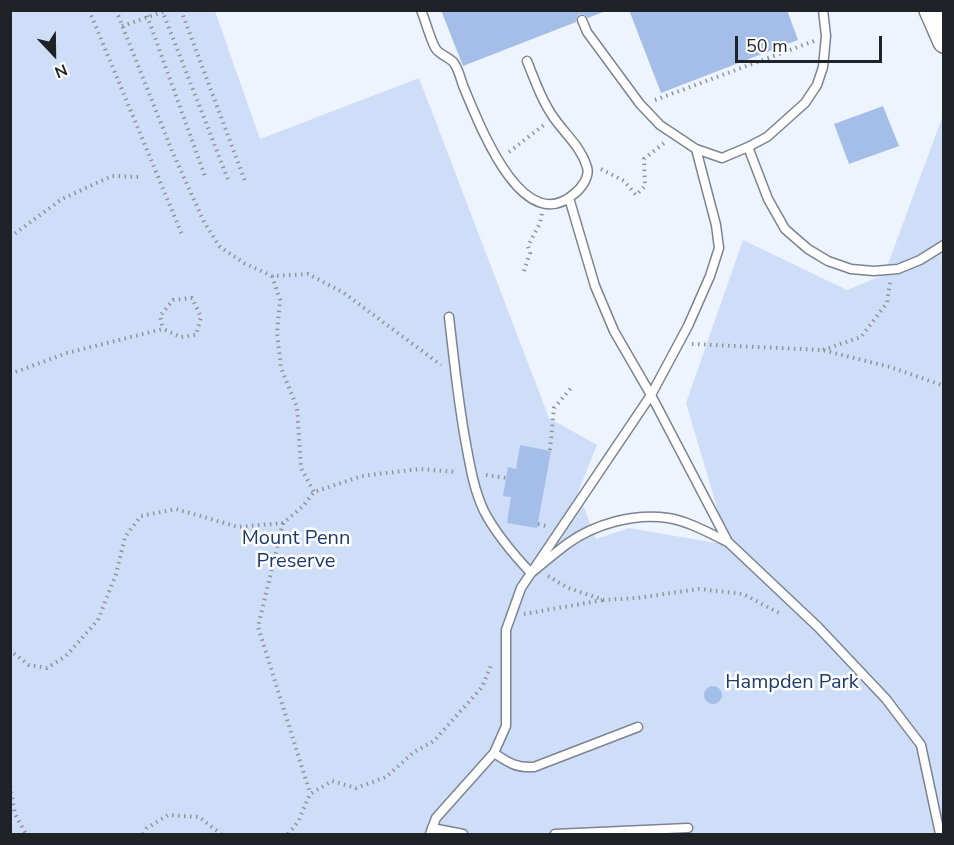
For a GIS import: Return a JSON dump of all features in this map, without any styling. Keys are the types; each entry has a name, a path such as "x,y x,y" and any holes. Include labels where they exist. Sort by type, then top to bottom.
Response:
{"street":[{"path":"930,10 944,42"}],"lane":[{"path":"422,10 436,49 453,63 483,132 506,173 525,195 544,205 562,202 584,183 588,170 580,148 554,118 540,94 527,61"},
{"path":"582,20 587,32 641,105 660,125 696,149 722,158 767,137 805,103 817,85 823,67 826,36 824,10"},
{"path":"748,147 768,199 785,229 808,249 828,261 851,269 874,271 898,269 920,260 944,245"},
{"path":"463,834 431,831 436,818 494,753 506,726 506,630 521,588 651,395 688,326 710,276 718,248 716,225 696,149"},
{"path":"569,198 594,286 614,332 651,395 728,542 818,627 885,699 921,745 940,834"},
{"path":"449,317 461,418 471,473 483,510 502,540 534,570"},
{"path":"534,570 569,542 592,530 618,521 644,517 669,518 728,542"},
{"path":"494,753 521,768 534,767 638,727"},
{"path":"555,834 688,828"}],"path":[{"path":"89,10 183,237"},
{"path":"116,10 171,151 204,222 220,247 244,263 272,276 308,274 344,293 456,377"},
{"path":"145,10 206,179"},
{"path":"162,10 229,182"},
{"path":"122,26 168,10"},
{"path":"181,10 245,181"},
{"path":"641,105 826,36"},
{"path":"509,153 554,118"},
{"path":"603,169 624,181 636,195 645,186 644,159 654,151"},
{"path":"10,237 62,199 112,176 141,177"},
{"path":"524,271 530,253 528,246 540,223"},
{"path":"822,350 861,336 886,303 891,269"},
{"path":"272,276 280,300 277,333 281,368 297,407 301,468 314,492"},
{"path":"10,374 67,353 163,329 181,337 196,335 201,316 192,298 173,300 160,316 163,329"},
{"path":"678,343 822,350 890,367 944,386"},
{"path":"550,450 554,408 572,387"},
{"path":"10,649 29,665 47,668 66,656 98,620 116,574 125,537 141,516 176,509 238,527 283,523 302,507 314,492 362,476 419,469 471,473"},
{"path":"283,523 258,627 310,794"},
{"path":"538,524 550,527"},
{"path":"534,570 568,588 603,600"},
{"path":"511,616 603,600 637,598 699,589 744,594 779,613"},
{"path":"288,834 298,822 310,794 332,781 356,788 386,777 414,752 434,741 482,687 506,630"},
{"path":"10,786 15,814 26,834"},
{"path":"143,834 147,828 168,815 199,817 221,834"}],"green space":[{"name":"Mount Penn Preserve","path":"10,11 215,11 260,139 419,78 549,418 597,445 578,492 596,539 629,528 728,545 686,403 743,240 847,290 884,275 943,115 943,834 11,834"}],"building":[{"path":"441,10 603,10 603,12 588,18 580,14 576,22 463,66"},
{"path":"629,10 787,10 798,40 661,93"},
{"path":"883,106 899,146 849,164 834,124"},
{"path":"520,445 551,451 537,528 507,523 511,497 503,496 508,467 516,469"},
{"path":"713,686 719,689 722,695 719,701 713,704 707,701 704,695 707,689"}],"park label":[{"name":"Hampden Park","path":"792,683"}]}
